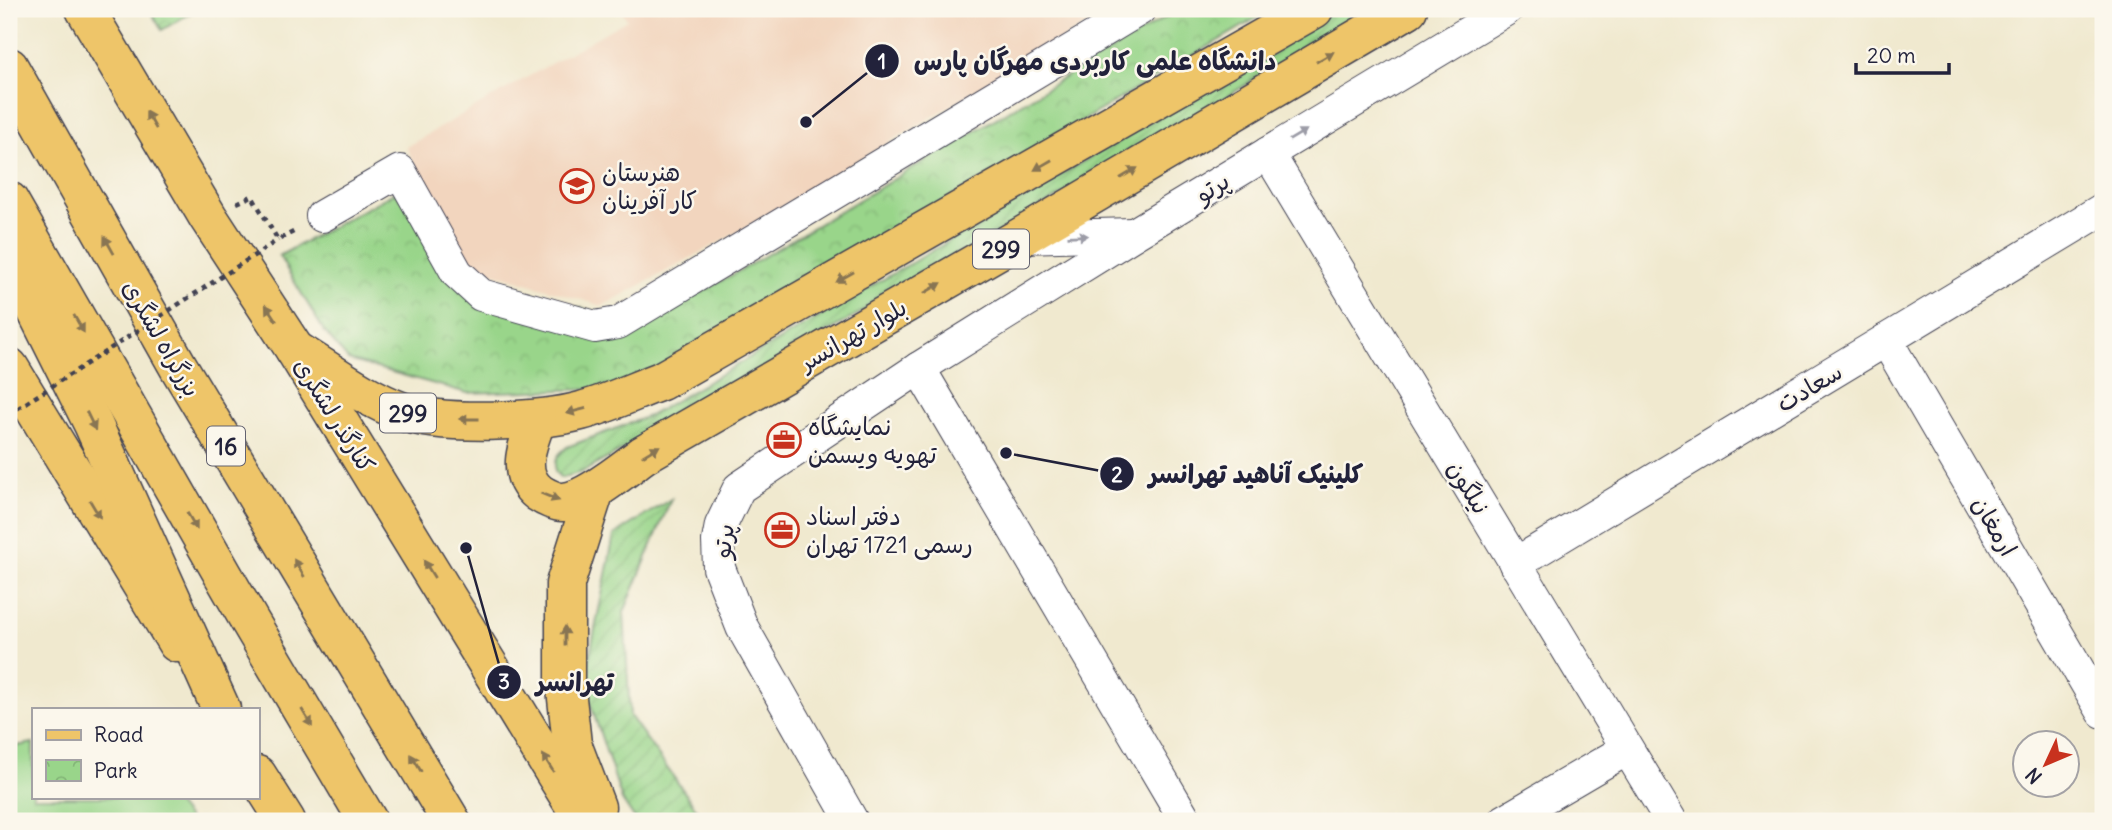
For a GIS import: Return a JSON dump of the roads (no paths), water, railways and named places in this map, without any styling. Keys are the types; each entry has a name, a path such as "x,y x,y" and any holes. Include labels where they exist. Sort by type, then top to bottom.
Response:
{"main road":[{"name":"کنارگذر لشگری","path":"85,9 208,217 295,350 584,821"},
{"name":"299","path":"295,350 354,387 402,412 450,420 537,419 582,411 661,381 1314,9"},
{"name":"بلوار تهرانسر","path":"537,419 526,449 526,477 534,489 545,497 564,502 595,490 643,455 1408,9"},
{"name":"بزرگراه لشگری","path":"9,67 178,366 451,821"},
{"path":"9,201 249,620 368,821"},
{"path":"9,249 30,298 93,424 219,708"},
{"path":"9,367 218,708"},
{"path":"595,490 565,584 565,680 572,744 601,821"},
{"path":"259,778 286,821"}],"street":[{"path":"323,216 400,172 457,273 481,295 595,327 618,323 1140,9"},
{"name":"پرتو","path":"852,821 742,627 719,568 718,541 721,525 739,488 919,369 1134,234 1507,9"},
{"name":"نیلگون","path":"1268,153 1671,821"},
{"name":"سعادت","path":"1515,564 2103,209"},
{"path":"1021,237 1134,234"},
{"name":"ارمغان","path":"1886,340 2103,712"},
{"path":"919,369 1186,821"},
{"path":"1504,821 1627,749"}],"place":[{"name":"دانشگاه علمی کاربردی مهرگان پارس","path":"806,122"},
{"name":"هنرستان کار آفرینان","path":"577,186"},
{"name":"نمایشگاه تهویه ویسمن","path":"784,440"},
{"name":"کلینیک آناهید تهرانسر","path":"1006,453"},
{"name":"دفتر اسناد رسمی 1721 تهران","path":"782,530"},
{"name":"تهرانسر","path":"466,548"}]}
